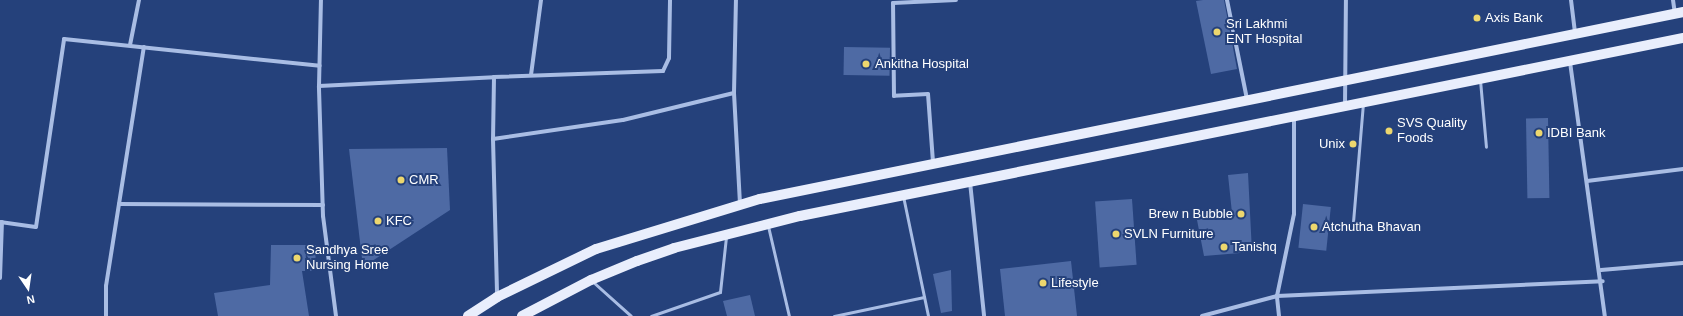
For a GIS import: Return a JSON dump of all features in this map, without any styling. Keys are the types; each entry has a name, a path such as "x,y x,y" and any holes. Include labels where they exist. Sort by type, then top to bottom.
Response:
{"main road":[{"path":"468,316 497,298 596,249 740,205 836,180 1247,99 1344,78 1679,13"},
{"path":"522,316 533,313 591,280 674,248 768,224 903,195 1294,116 1345,108 1683,38"}],"street":[{"path":"130,45 139,0"},
{"path":"321,0 319,86 323,205 336,316"},
{"path":"531,75 541,0"},
{"path":"319,86 531,75 664,71 669,58 670,0"},
{"path":"736,0 734,93 740,205"},
{"path":"933,162 928,94 894,96 893,2 956,0"},
{"path":"1227,0 1247,99"},
{"path":"1345,108 1344,78 1346,0"},
{"path":"1571,0 1575,34"},
{"path":"1674,0 1679,13"},
{"path":"0,278 1,222 36,227 64,39 320,66"},
{"path":"106,316 106,286 144,47"},
{"path":"1570,62 1603,281 1605,316"},
{"path":"494,77 493,139 497,298"},
{"path":"493,139 623,120 734,93"},
{"path":"1279,316 1276,296 1294,214 1294,116"},
{"path":"1587,181 1683,170"},
{"path":"970,182 984,316"},
{"path":"119,204 323,205"},
{"path":"1601,270 1683,263"},
{"path":"1202,316 1276,296 1603,281"}],"lane":[{"path":"1480,80 1486,147"},
{"path":"1353,222 1363,104"},
{"path":"903,195 928,316"},
{"path":"768,224 789,316"},
{"path":"651,316 720,292 727,234"},
{"path":"591,280 631,316"},
{"path":"834,316 924,297"}],"building":[{"path":"1224,0 1237,69 1211,74 1196,1"},
{"path":"844,47 890,48 890,76 844,75"},
{"path":"1526,118 1548,118 1549,198 1527,198"},
{"name":"CMR","path":"447,148 450,210 363,267 349,149"},
{"path":"1248,173 1252,252 1204,256 1197,220 1232,213 1228,175"},
{"name":"SVLN Furniture","path":"1132,199 1137,265 1100,267 1095,202"},
{"name":"Atchutha Bhavan","path":"1303,204 1331,207 1326,251 1298,248"},
{"path":"271,245 316,245 315,271 302,271 309,316 218,316 214,293 270,285"},
{"path":"1071,261 1077,316 1005,316 1000,269"},
{"path":"951,270 952,311 941,313 933,274"},
{"path":"750,295 755,316 727,316 723,301"}],"place":[{"name":"Axis Bank","path":"1477,18"},
{"name":"Sri Lakhmi ENT Hospital","path":"1217,32"},
{"name":"Ankitha Hospital","path":"866,64"},
{"name":"SVS Quality Foods","path":"1389,131"},
{"name":"IDBI Bank","path":"1539,133"},
{"name":"Unix","path":"1353,144"},
{"name":"CMR","path":"401,180"},
{"name":"Brew n Bubble","path":"1241,214"},
{"name":"KFC","path":"378,221"},
{"name":"Atchutha Bhavan","path":"1314,227"},
{"name":"SVLN Furniture","path":"1116,234"},
{"name":"Tanishq","path":"1224,247"},
{"name":"Sandhya Sree Nursing Home","path":"297,258"},
{"name":"Lifestyle","path":"1043,283"}]}
